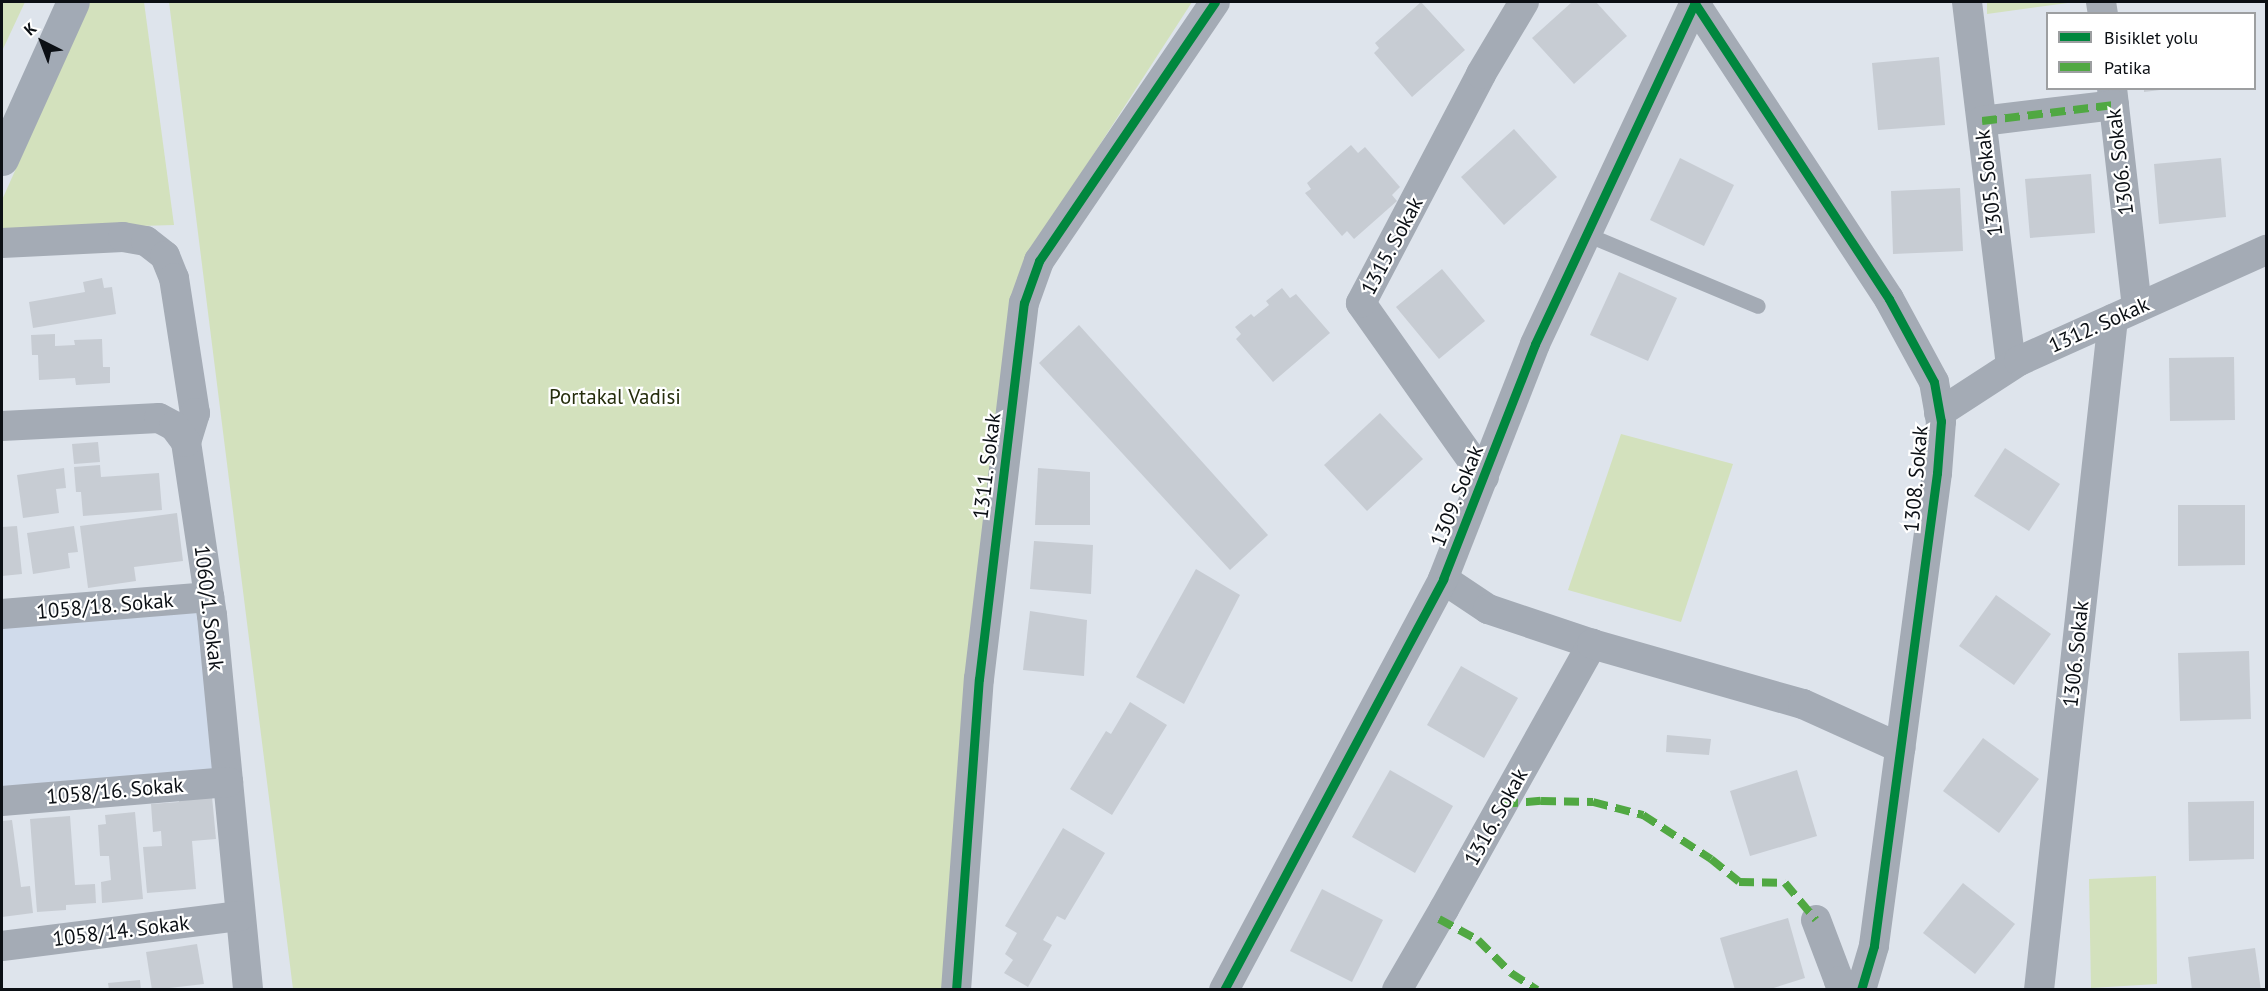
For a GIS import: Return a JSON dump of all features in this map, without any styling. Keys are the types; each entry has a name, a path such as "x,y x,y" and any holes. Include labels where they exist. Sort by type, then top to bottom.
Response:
{"main road":[{"path":"2,159 74,2"}],"street":[{"name":"1311. Sokak","path":"956,990 979,679 1024,303 1039,261 1215,2"},
{"name":"1315. Sokak","path":"1484,477 1361,303 1481,74 1524,2"},
{"name":"1309. Sokak","path":"1224,990 1443,579 1535,344 1694,2"},
{"name":"1308. Sokak","path":"1694,2 1918,349 1934,381 1939,413 1937,473 1874,946 1858,990"},
{"name":"1305. Sokak","path":"1967,2 2011,365"},
{"path":"1982,121 2113,97"},
{"name":"1306. Sokak","path":"2039,990 2125,313 2113,97"},
{"name":"1060/1. Sokak","path":"2,243 123,237 146,241 165,256 174,278 195,413 186,442 209,597 248,990"},
{"name":"1312. Sokak","path":"1939,413 2011,365 2266,250"},
{"path":"2,426 159,418 174,426 186,442"},
{"path":"1443,579 1488,609 1592,644 1803,704 1900,748"},
{"name":"1058/18. Sokak","path":"2,614 209,597"},
{"name":"1316. Sokak","path":"1397,990 1592,644"},
{"name":"1058/16. Sokak","path":"2,801 228,782"},
{"name":"1058/14. Sokak","path":"2,946 240,916"},
{"path":"1815,920 1839,981 1858,990"}],"lane":[{"path":"1586,234 1758,306"}],"shaded area":[{"path":"199,610 219,772 2,789 2,625"}],"green space":[{"path":"2,2 25,2 2,51"},
{"path":"90,2 144,2 174,225 2,230 2,200"},
{"name":"Portakal Vadisi","path":"169,2 1192,2 1022,265 957,989 293,989"},
{"path":"1987,2 2075,2 1987,14"},
{"path":"1621,434 1733,464 1681,622 1568,590"},
{"path":"2156,876 2157,984 2091,988 2089,879"}],"building":[{"path":"1421,2 1465,50 1412,97 1374,53 1379,48 1375,43"},
{"path":"1572,2 1596,2 1627,36 1574,84 1532,38"},
{"path":"1939,57 1945,125 1878,130 1872,63"},
{"path":"1514,129 1557,177 1504,225 1461,177"},
{"path":"1351,145 1358,153 1365,147 1400,187 1392,195 1397,201 1354,239 1347,231 1342,236 1305,193 1311,189 1307,183"},
{"path":"1680,158 1734,185 1704,246 1650,220"},
{"path":"2221,158 2226,217 2159,224 2154,164"},
{"path":"2091,174 2095,233 2030,238 2025,179"},
{"path":"1960,188 1963,251 1893,254 1891,191"},
{"path":"1442,269 1485,321 1439,359 1396,307"},
{"path":"1619,272 1677,298 1648,361 1590,335"},
{"path":"102,278 104,288 112,287 116,314 33,328 29,302 85,292 83,282"},
{"path":"1282,288 1290,298 1296,294 1330,333 1273,382 1236,339 1241,334 1235,327 1251,314 1254,317 1269,305 1266,301"},
{"path":"1079,325 1268,535 1230,570 1039,363"},
{"path":"55,334 55,346 75,345 74,340 102,339 103,367 110,367 110,383 76,385 75,378 39,380 38,355 32,355 31,335"},
{"path":"2234,357 2235,420 2170,421 2169,358"},
{"path":"1380,413 1423,459 1367,511 1324,465"},
{"path":"98,442 100,462 74,464 72,444"},
{"path":"2005,448 2060,484 2029,531 1974,496"},
{"path":"100,465 101,477 159,473 162,510 83,516 81,492 76,492 74,467"},
{"path":"64,468 66,488 56,489 59,513 23,518 17,475"},
{"path":"1038,468 1090,472 1090,525 1035,525"},
{"path":"2178,505 2245,505 2245,565 2178,566"},
{"path":"177,513 183,561 134,567 136,581 88,588 80,526"},
{"path":"17,526 22,574 2,576 2,527"},
{"path":"74,526 78,552 68,553 70,568 33,574 27,533"},
{"path":"1034,541 1093,545 1091,594 1030,589"},
{"path":"1196,569 1240,595 1184,704 1136,677"},
{"path":"1996,595 2051,634 2014,685 1959,646"},
{"path":"1030,611 1087,620 1084,676 1023,670"},
{"path":"2249,651 2251,719 2180,721 2178,653"},
{"path":"1461,666 1518,698 1484,758 1427,725"},
{"path":"1130,702 1167,725 1112,815 1070,789 1106,731 1111,734"},
{"path":"1667,735 1711,739 1709,755 1666,752"},
{"path":"1983,738 2039,779 1999,833 1943,791"},
{"path":"1390,770 1453,806 1415,873 1352,837"},
{"path":"1797,770 1817,836 1750,856 1730,791"},
{"path":"211,786 216,839 192,841 196,889 147,893 143,847 162,846 161,831 153,832 151,804 179,802 178,789"},
{"path":"2254,801 2254,859 2189,861 2188,802"},
{"path":"135,812 143,899 102,903 101,882 111,880 109,856 100,856 98,825 106,824 105,815"},
{"path":"70,816 75,885 95,884 96,903 66,905 66,910 37,912 30,819"},
{"path":"12,820 21,887 30,886 33,913 2,917 2,821"},
{"path":"1063,828 1105,853 1065,920 1057,916 1043,940 1052,945 1028,987 1004,973 1013,960 1005,954 1017,933 1005,926"},
{"path":"1963,883 2015,924 1975,974 1923,933"},
{"path":"1322,889 1383,920 1352,982 1290,951"},
{"path":"1788,918 1805,978 1767,990 1735,990 1720,938"},
{"path":"197,944 204,984 152,990 146,952"},
{"path":"2255,948 2261,990 2192,990 2188,957"},
{"path":"140,980 141,990 109,990 108,983"}],"marked path":[{"path":"1982,121 2114,105"},
{"path":"1503,804 1541,801 1593,802 1643,815 1711,859 1739,882 1785,883 1816,920"},
{"path":"1439,919 1478,940 1511,973 1537,990"}],"cycle path":[{"path":"956,990 979,679 1024,303 1039,261 1215,2"},
{"path":"1694,2 1889,299 1934,382 1941,421 1937,473 1874,946 1861,990"},
{"path":"1224,990 1443,579 1535,344 1695,2"}]}
